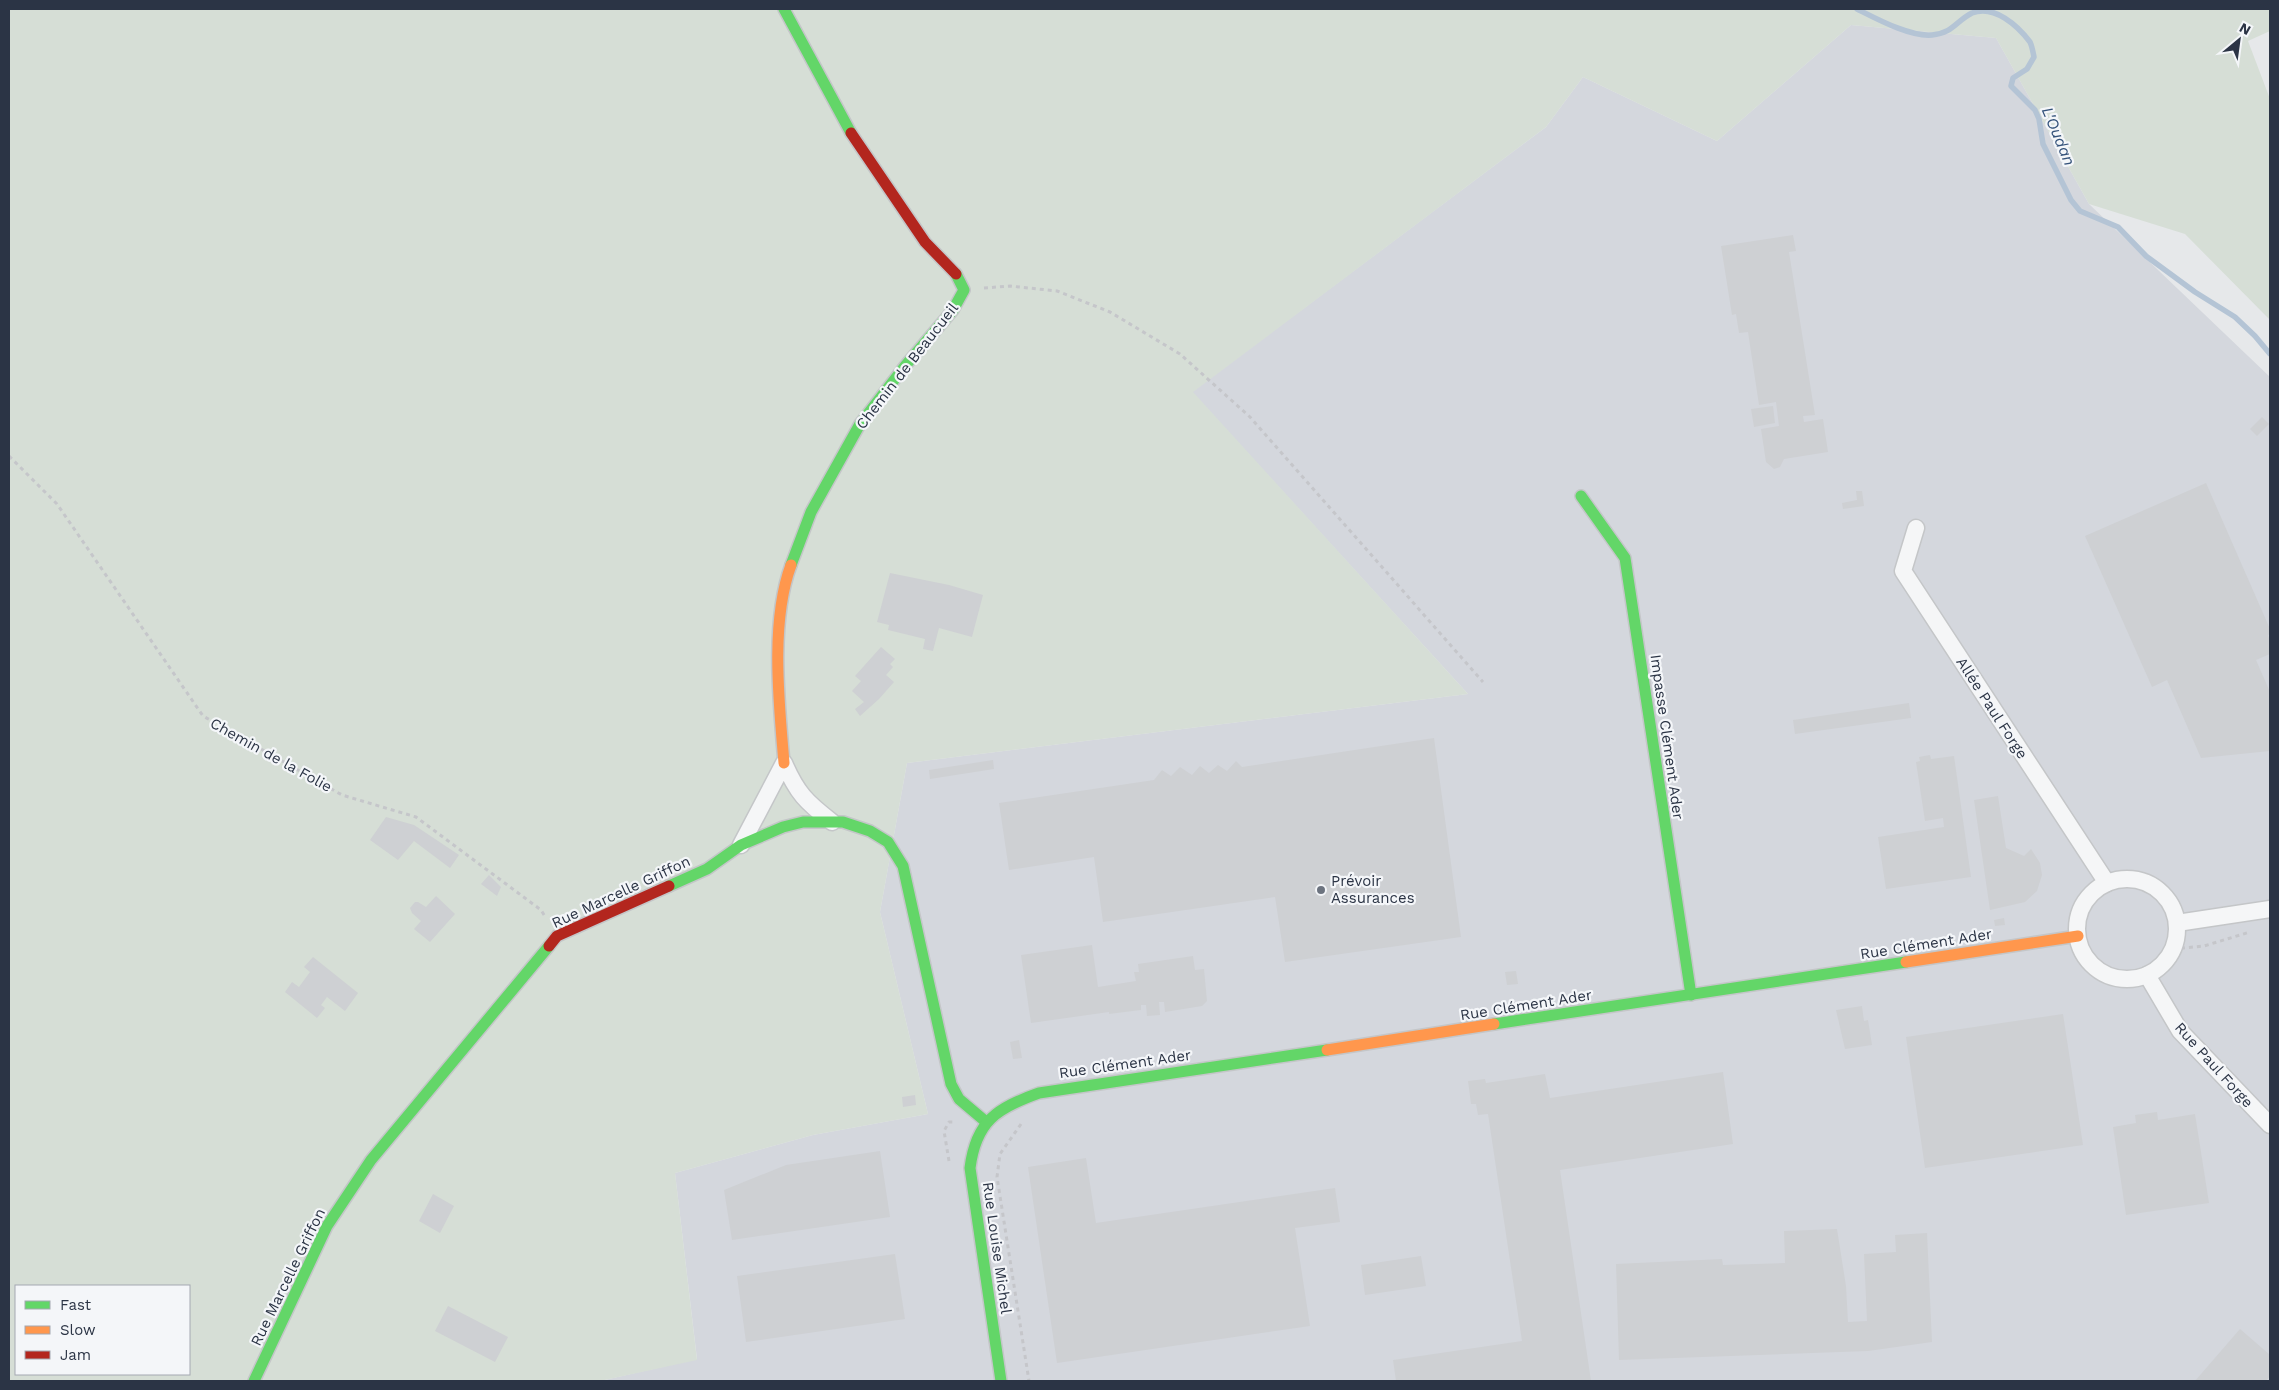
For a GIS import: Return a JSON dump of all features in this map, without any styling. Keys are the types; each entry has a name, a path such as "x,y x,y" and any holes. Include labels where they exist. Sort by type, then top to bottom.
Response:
{"street":[{"name":"Chemin de Beaucueil","path":"784,9 845,125 925,242 957,275 964,290 953,310 905,366 860,424 842,453 811,512 788,574 781,602 778,689 784,763 792,783 806,802 832,822"},
{"name":"Impasse Clément Ader","path":"1581,496 1625,558 1690,995"},
{"name":"Allée Paul Forge","path":"1916,528 1903,571 2107,883"},
{"path":"741,845 784,763"},
{"name":"Rue Marcelle Griffon","path":"254,1381 327,1226 370,1160 557,936 707,868 741,845 796,823 844,822 870,831 888,842 903,866 951,1084 959,1099 986,1121"},
{"path":"2122,879 2138,880 2154,887 2165,897 2172,908 2177,923 2177,934 2173,949 2162,965 2147,975 2131,979 2115,978 2104,973 2089,962 2081,949 2078,936 2078,920 2081,909 2096,890 2107,883 2122,879"},
{"path":"2177,923 2270,908"},
{"name":"Rue Clément Ader","path":"986,1121 997,1111 1039,1092 2078,936"},
{"name":"Rue Paul Forge","path":"2147,975 2180,1032 2270,1125"},
{"name":"Rue Louise Michel","path":"986,1121 974,1145 970,1168 1001,1381"}],"path":[{"path":"964,290 1010,286 1057,291 1110,312 1180,354 1250,417 1483,682"},
{"name":"Chemin de la Folie","path":"9,456 57,504 203,716 342,795 416,816 541,910 557,936"},
{"path":"2173,949 2204,946 2251,931"},
{"path":"1022,1122 1000,1154 997,1177 1029,1381"}],"shaded area":[{"path":"9,9 2270,9 2270,31 2248,41 2270,99 2270,320 2185,234 2089,204 1996,38 1851,25 1717,141 1583,77 1546,127 1193,392 1468,694 907,763 880,912 928,1114 813,1135 675,1173 697,1360 600,1381 9,1381"},
{"path":"1851,25 1996,38 2089,204 2270,377 2270,1381 600,1381 697,1359 675,1173 813,1135 928,1114 880,912 907,763 1468,694 1192,392 1546,127 1583,77 1717,141"}],"building":[{"path":"1793,235 1796,251 1789,252 1815,415 1803,416 1804,422 1823,419 1828,452 1784,459 1780,467 1774,469 1766,462 1761,429 1779,426 1776,402 1759,405 1748,332 1739,333 1736,314 1732,315 1721,246"},
{"path":"1773,406 1775,423 1754,427 1751,409"},
{"path":"2262,417 2269,424 2257,436 2250,429"},
{"path":"2206,483 2270,629 2270,634 2268,635 2270,654 2256,660 2270,692 2270,751 2201,758 2167,680 2152,687 2085,536"},
{"path":"1856,491 1862,491 1864,506 1843,509 1842,503 1857,500"},
{"path":"890,573 949,585 983,595 972,637 939,628 933,651 923,649 925,639 888,630 889,625 877,622"},
{"path":"881,647 895,659 890,664 893,667 886,675 894,682 860,716 855,709 864,702 852,691 861,681 855,676"},
{"path":"1909,703 1911,718 1795,734 1793,720"},
{"path":"1434,738 1461,937 1285,962 1275,897 1103,922 1094,857 1009,870 999,803 1154,780 1162,770 1171,776 1180,767 1192,775 1200,766 1209,773 1218,765 1227,771 1236,761 1242,767"},
{"path":"1930,755 1931,759 1954,756 1971,877 1886,889 1878,837 1944,827 1943,818 1925,821 1916,762 1920,761 1919,757"},
{"path":"993,760 994,769 930,779 929,770"},
{"path":"1998,796 2006,848 2024,856 2031,849 2040,863 2042,875 2037,891 2025,902 1990,910 1974,800"},
{"path":"386,817 414,825 459,855 450,868 414,841 398,860 370,840"},
{"path":"489,875 501,887 497,896 481,884"},
{"path":"436,896 455,914 430,942 414,929 421,921 412,913 410,908 415,902 426,907"},
{"path":"2004,918 2005,925 1995,926 1994,920"},
{"path":"1092,945 1098,987 1136,981 1134,972 1139,972 1138,964 1193,956 1195,970 1204,969 1207,1001 1202,1006 1165,1012 1164,1002 1159,1002 1160,1015 1147,1016 1146,1005 1141,1005 1141,1010 1109,1014 1109,1012 1031,1023 1021,955"},
{"path":"313,957 358,993 345,1011 327,997 321,1005 325,1008 317,1018 285,992 292,982 299,987 310,972 304,967"},
{"path":"1516,971 1518,984 1507,985 1505,972"},
{"path":"1862,1006 1864,1021 1868,1020 1872,1045 1845,1049 1836,1010"},
{"path":"2063,1014 2083,1145 1925,1168 1906,1037"},
{"path":"1019,1040 1022,1058 1013,1059 1010,1042"},
{"path":"1723,1072 1733,1144 1560,1170 1591,1381 1396,1381 1393,1360 1522,1341 1488,1114 1478,1115 1476,1104 1471,1104 1468,1081 1485,1079 1486,1083 1545,1074 1550,1098"},
{"path":"915,1095 916,1105 903,1107 902,1097"},
{"path":"2157,1112 2158,1120 2195,1114 2209,1203 2126,1215 2113,1127 2136,1123 2135,1115"},
{"path":"880,1151 890,1217 732,1240 724,1190 786,1165"},
{"path":"1086,1158 1096,1223 1335,1188 1340,1222 1295,1228 1310,1326 1057,1363 1028,1167"},
{"path":"433,1194 454,1206 440,1233 419,1221"},
{"path":"1837,1229 1846,1286 1848,1322 1867,1321 1864,1254 1896,1252 1895,1235 1927,1233 1932,1342 1868,1351 1619,1360 1616,1264 1722,1259 1723,1265 1785,1263 1784,1231"},
{"path":"895,1254 905,1319 746,1342 737,1276"},
{"path":"1421,1256 1426,1286 1365,1295 1361,1265"},
{"path":"448,1306 508,1337 495,1362 435,1331"},
{"path":"2240,1329 2270,1355 2270,1376 2266,1381 2195,1381"}],"waterway":[{"name":"L'Oudan","path":"1857,9 1894,27 1923,35 1945,32 1967,16 1980,11 1989,11 2012,23 2030,42 2034,57 2027,69 2013,78 2011,86 2035,110 2039,119 2043,144 2071,200 2080,211 2118,227 2146,256 2195,292 2235,317 2270,354"}],"traffic: fast":[{"path":"784,9 851,133"},
{"path":"791,565 811,512 860,424 905,366 953,310 964,290 956,274"},
{"path":"1581,496 1625,558 1691,995"},
{"path":"669,886 707,869 741,845 783,827 803,822 843,822 870,831 888,842 903,866 951,1084 959,1099 985,1121"},
{"path":"254,1381 327,1226 371,1160 549,946"},
{"path":"1494,1024 1906,962"},
{"path":"1001,1381 970,1168 977,1139 991,1118 1011,1104 1039,1093 1327,1050"}],"traffic: slow":[{"path":"784,763 778,689 778,637 784,587 791,565"},
{"path":"1906,962 2078,936"},
{"path":"1327,1050 1494,1024"}],"traffic: jam":[{"path":"851,133 925,242 956,274"},
{"path":"549,946 557,936 669,886"}],"place":[{"name":"Prévoir Assurances","path":"1321,890"}]}
